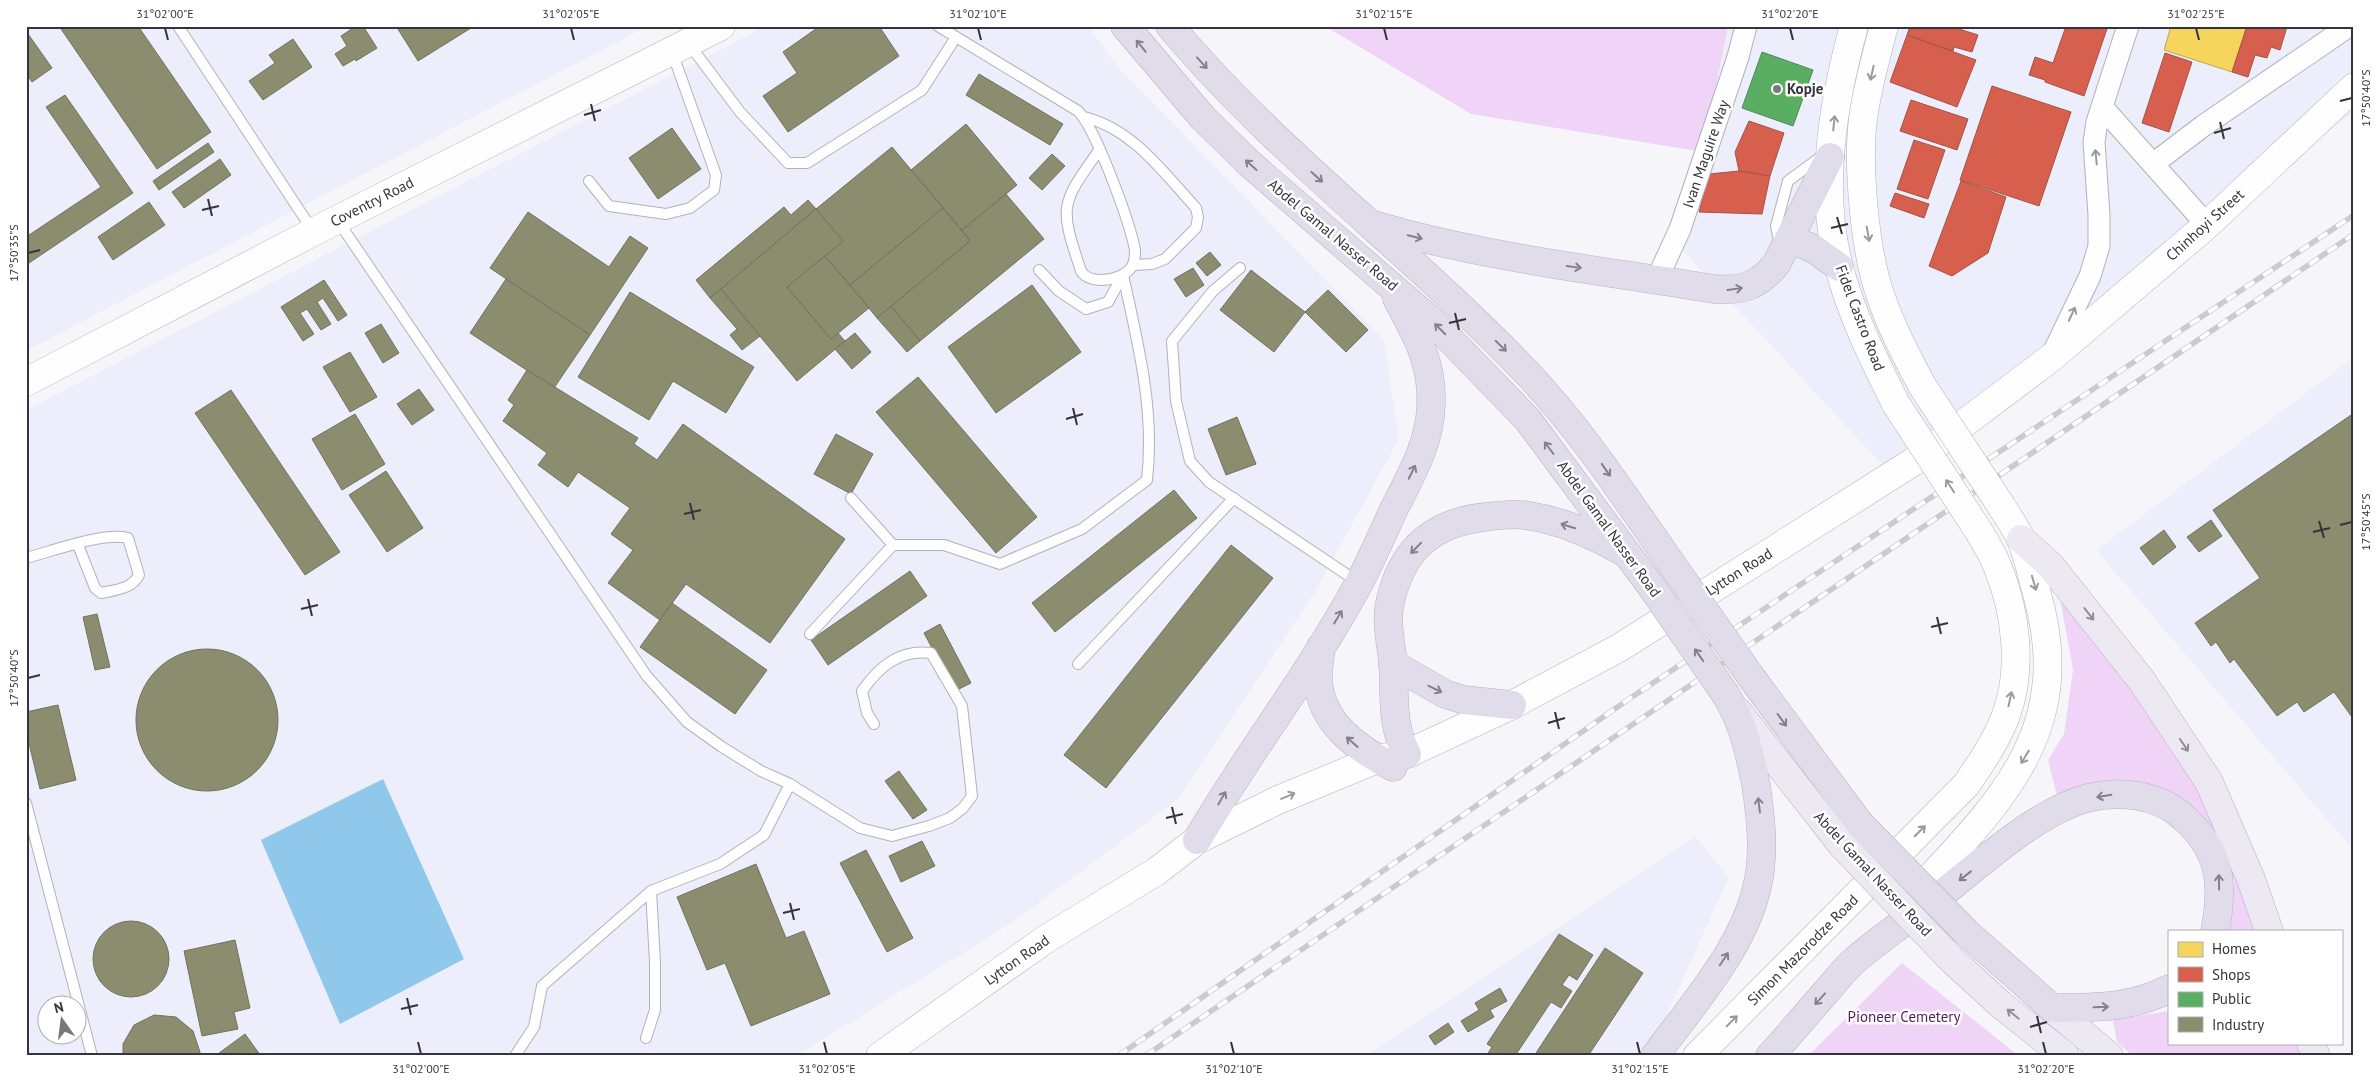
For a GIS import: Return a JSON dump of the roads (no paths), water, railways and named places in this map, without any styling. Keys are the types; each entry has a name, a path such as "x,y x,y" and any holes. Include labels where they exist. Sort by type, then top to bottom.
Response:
{"highway":[{"name":"Abdel Gamal Nasser Road","path":"1125,26 1203,118 1243,158 1436,325 1528,420 1628,554 1730,701"},
{"name":"Abdel Gamal Nasser Road","path":"1170,26 1225,90 1270,134 1485,330 1529,375 1578,431 1754,681 1860,824 1966,932 2052,1008"},
{"path":"1368,224 1417,238 1565,266 1714,289 1734,290 1754,284 1768,274 1786,246 1831,153"},
{"path":"1786,246 1814,249 1839,267"},
{"path":"1197,840 1232,781 1321,647 1359,583 1428,434 1432,404 1430,380 1423,347 1388,282"},
{"path":"1321,647 1318,679 1323,701 1329,713 1349,740 1392,760 1396,726 1388,610 1400,568 1413,549 1446,525 1485,516 1529,515 1584,531 1628,554"},
{"path":"1393,664 1445,694 1464,700 1512,705"},
{"path":"1655,1056 1736,941 1757,887 1762,838 1758,796 1751,758 1730,701"},
{"path":"1770,1056 1852,963 2026,829 2060,808 2088,798 2120,793 2137,795 2181,814 2198,830 2214,855 2219,874 2219,907 2215,930"},
{"path":"2052,1008 2128,1005 2168,989"}],"main road":[{"name":"Fidel Castro Road","path":"1854,26 1843,67 1831,153 1830,204 1839,267 1871,352 1896,404 1976,527"},
{"name":"Fidel Castro Road","path":"1884,26 1862,120 1861,155 1864,206 1880,295 1897,337 1923,387 2021,539"},
{"name":"Coventry Road","path":"26,382 325,226 700,36"},
{"name":"Chinhoyi Street","path":"2051,358 2207,225 2354,87"},
{"name":"Lytton Road","path":"880,1056 1046,939 1156,871 1197,840 1278,800 1392,760 1512,705 1619,648 1913,462 2051,358"},
{"name":"Simon Mazorodze Road","path":"1697,1056 1966,785 1994,740 2006,714 2013,683 2015,648 2010,610 1998,567 1976,527"},
{"path":"2021,539 2051,566 2142,682 2210,782 2251,879 2269,930"},
{"path":"1852,963 1964,840 2014,775 2031,746 2042,720 2048,690 2047,647 2041,609 2021,539"},
{"name":"Abdel Gamal Nasser Road","path":"1730,701 1842,845 1951,959 2000,1004 2065,1056"},
{"name":"Lytton Road","path":"1156,871 1204,853 1373,781 1392,760"},
{"name":"Abdel Gamal Nasser Road","path":"2052,1008 2109,1056"},
{"path":"2311,1044 2316,1056"}],"street":[{"name":"Ivan Maguire Way","path":"1657,280 1683,221 1738,57 1746,26"},
{"path":"2051,358 2090,276 2099,246 2100,215 2094,142 2128,26"},
{"path":"2153,164 2203,126 2349,26"},
{"path":"2103,108 2207,225"}],"lane":[{"path":"178,26 325,226 646,675 687,722 753,766 790,784 860,828 892,836 950,818 962,808 972,796 962,706 931,653 918,651 895,657 875,672 862,691 866,713 874,724"},
{"path":"938,26 1078,111 1084,117 1100,149 1133,242 1135,260 1133,265 1123,274 1108,302 1086,309 1059,291 1039,270"},
{"path":"700,36 740,112 788,163 807,163 922,90 956,37"},
{"path":"589,181 609,206 666,214 690,208 714,190 716,175 700,36"},
{"path":"1084,117 1104,122 1139,146 1196,208 1198,217 1196,228 1165,259 1152,264 1133,265"},
{"path":"1100,149 1071,190 1066,217 1067,230 1084,277 1095,280 1123,274"},
{"path":"1240,268 1213,291 1172,341 1176,401 1190,461 1209,482 1359,583"},
{"path":"810,634 893,545 944,545 1000,564 1082,529 1147,480 1151,446 1148,400 1123,274"},
{"path":"851,498 893,545"},
{"path":"1078,664 1234,498"},
{"path":"26,558 115,535 128,538 139,576 135,583 101,593 95,588 78,545"},
{"path":"515,1056 534,1027 542,986 651,891 720,864 764,835 790,784"},
{"path":"26,803 92,1056"},
{"path":"646,1038 655,1010 655,962 651,891"}],"water":[{"path":"383,779 464,959 340,1024 261,840"}],"railway":[{"path":"1118,1056 1629,699 2354,215"},
{"path":"1145,1056 2354,234"}],"place":[{"name":"Kopje","path":"1777,89"}],"park label":[{"name":"Pioneer Cemetery","path":"1904,1017"}]}
